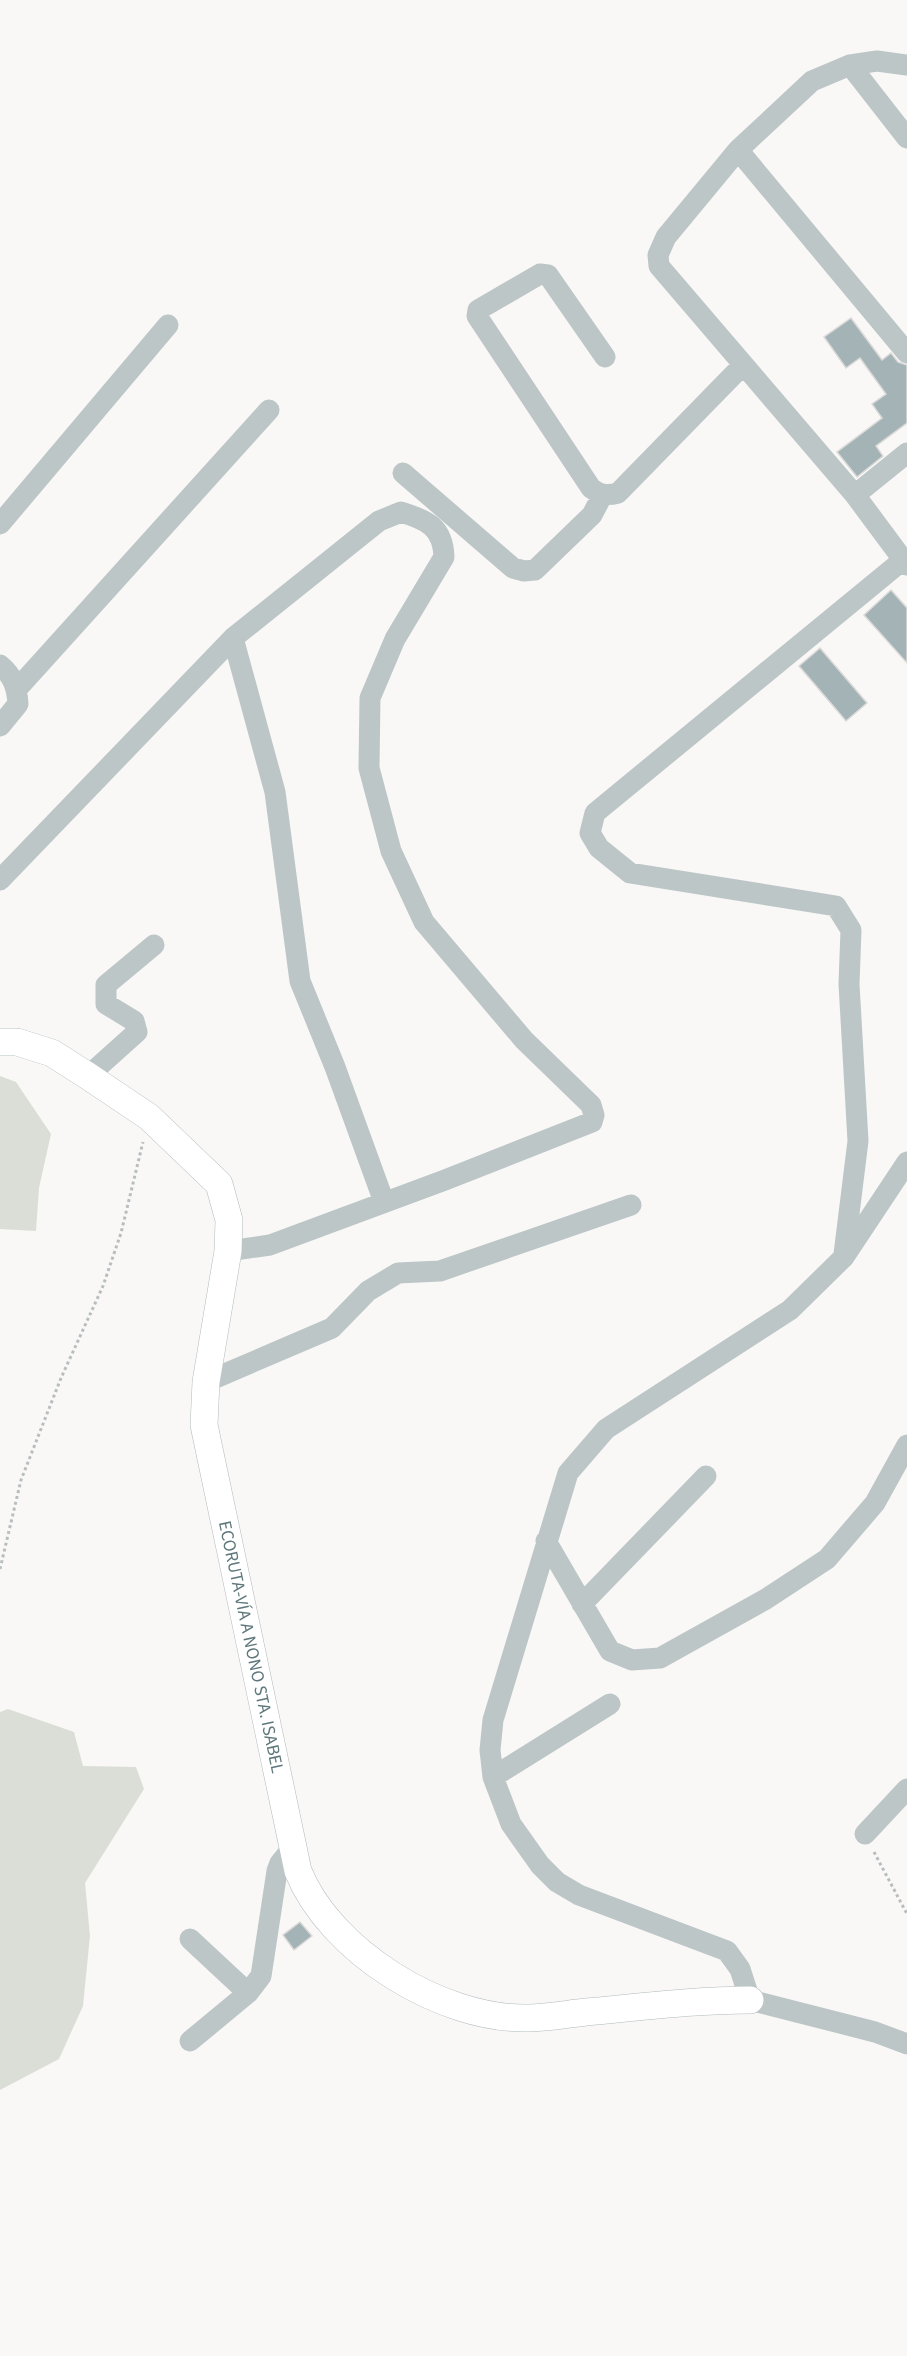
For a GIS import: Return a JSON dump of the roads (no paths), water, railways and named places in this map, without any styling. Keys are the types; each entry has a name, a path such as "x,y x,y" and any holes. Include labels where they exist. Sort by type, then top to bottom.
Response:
{"main road":[{"name":"ECORUTA-VÍA A NONO STA. ISABEL","path":"0,1042 17,1042 52,1053 88,1076 149,1117 219,1184 229,1220 228,1251 206,1382 204,1425 298,1871 313,1902 359,1951 408,1984 448,2002 491,2015 528,2018 703,2000 750,2000"}],"street":[{"path":"844,1257 858,1141 849,984 851,930 836,906 630,873 599,849 590,833 595,813 905,562 855,495 659,266 658,255 666,237 738,150 812,81 830,71 850,65 878,61 907,65"},
{"path":"850,65 907,138"},
{"path":"738,150 907,353"},
{"path":"605,357 548,275 540,274 478,310 477,316 591,488 603,494 618,493 743,365"},
{"path":"0,524 168,325"},
{"path":"17,689 269,410"},
{"path":"855,495 907,453"},
{"path":"403,473 513,568 524,571 535,570 592,515 603,494"},
{"path":"0,880 233,638 379,521 401,512 427,520 438,531 444,547 444,557 395,639 370,698 369,768 391,851 424,922 524,1040 591,1105 594,1115 592,1122 587,1126 270,1245 228,1251"},
{"path":"233,638 275,792 300,981 335,1067 384,1202"},
{"path":"0,665 9,672 17,689 18,704 0,726"},
{"path":"88,1076 137,1032 134,1021 106,1004 106,986 154,945"},
{"path":"907,1162 844,1257 790,1310 606,1429 568,1473 493,1720 490,1750 494,1777 511,1824 540,1865 557,1882 600,1905 727,1951 740,1969 750,2000 875,2032 907,2044"},
{"path":"206,1382 332,1328 368,1291 398,1273 440,1271 631,1205"},
{"path":"546,1541 610,1651 632,1660 660,1658 766,1599 827,1559 875,1503 907,1445"},
{"path":"582,1604 706,1476"},
{"path":"494,1777 610,1704"},
{"path":"865,1834 907,1789"},
{"path":"190,2041 248,1993 261,1976 277,1871 280,1863 293,1847"},
{"path":"190,1939 248,1993"}]}
